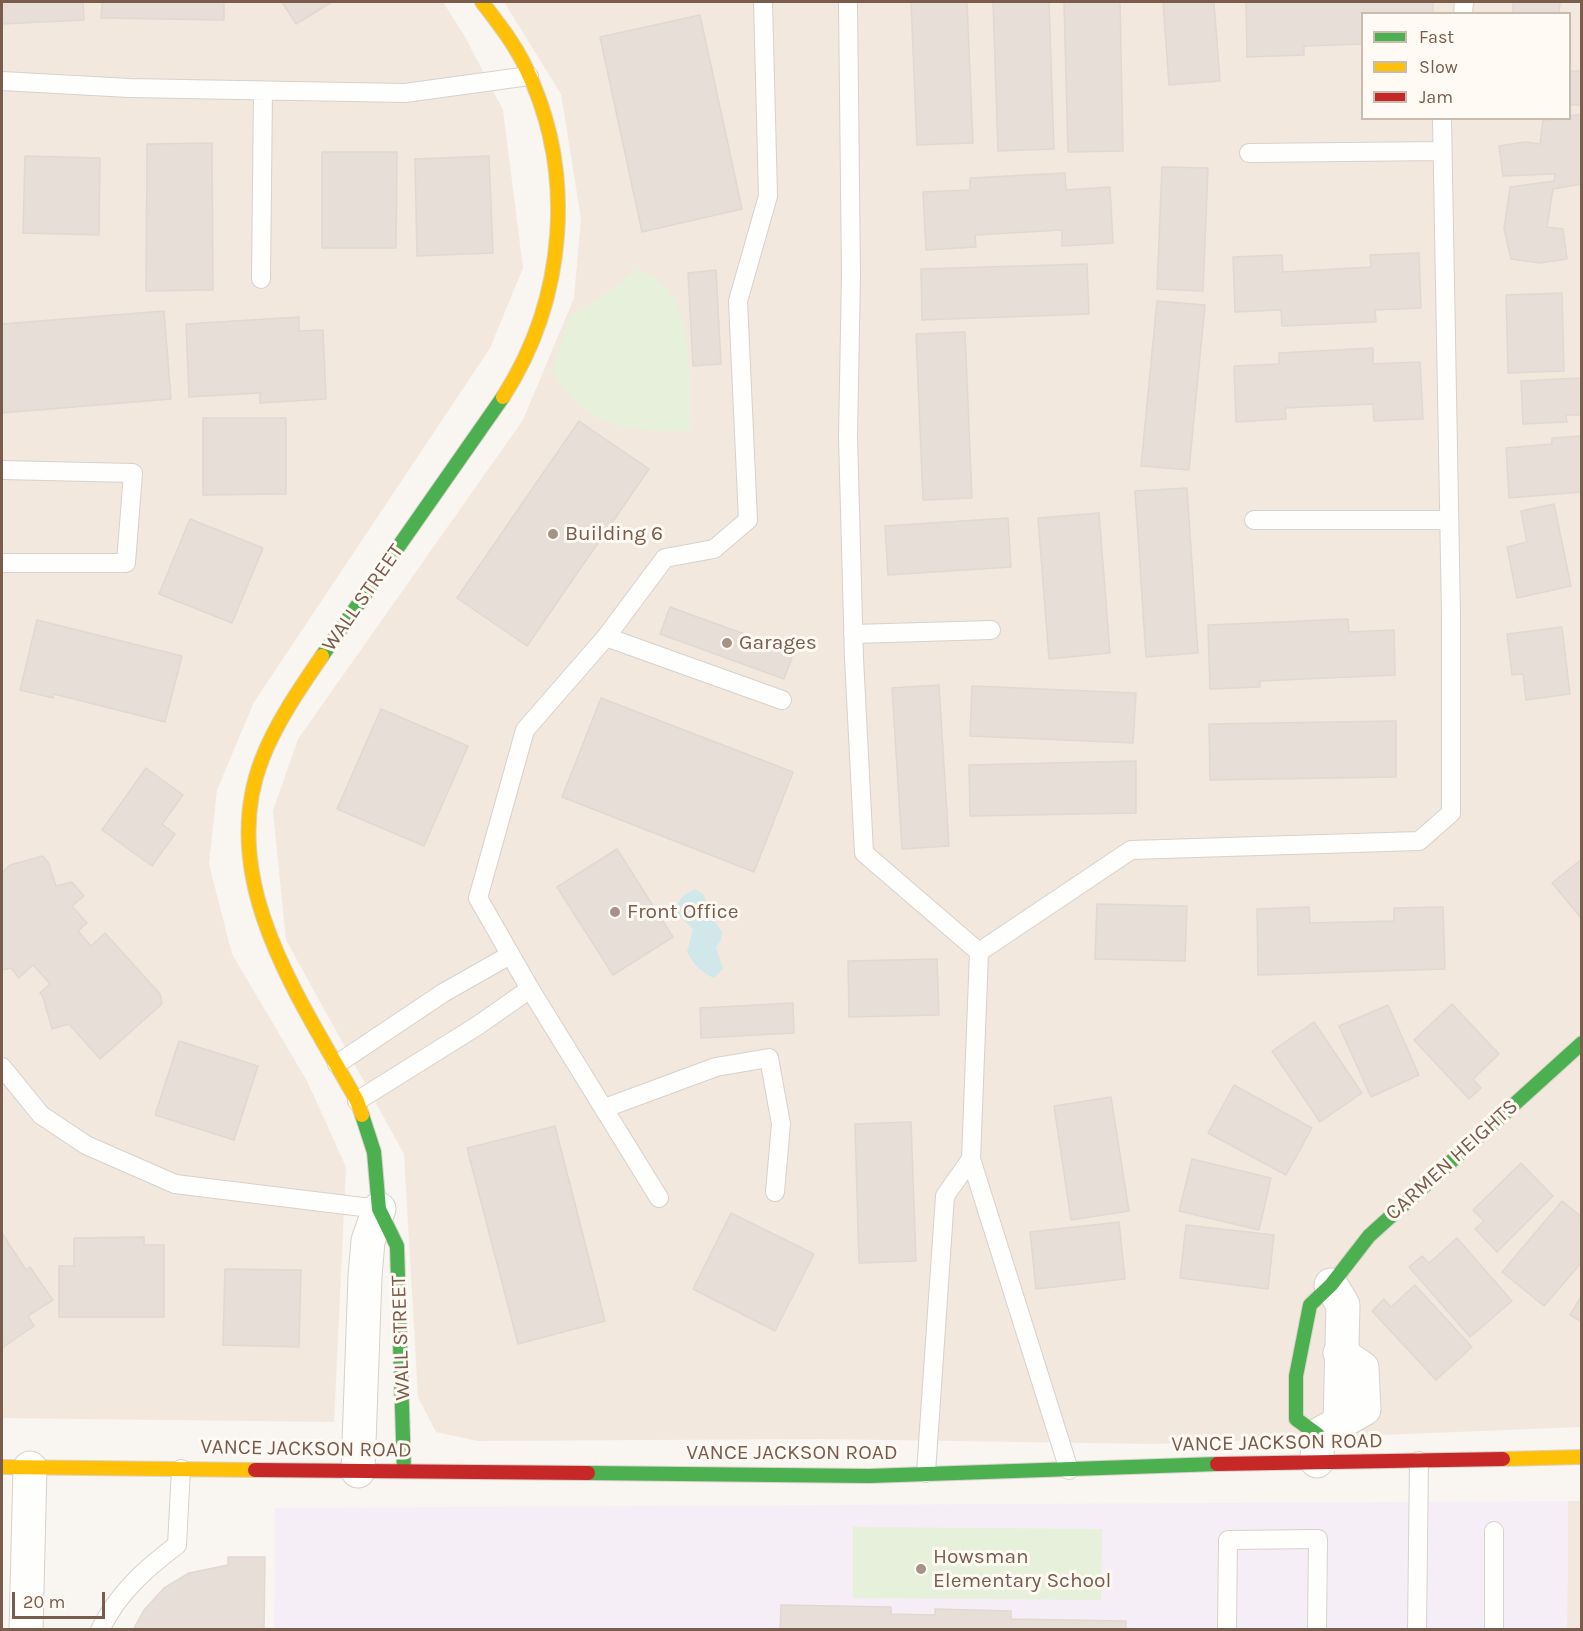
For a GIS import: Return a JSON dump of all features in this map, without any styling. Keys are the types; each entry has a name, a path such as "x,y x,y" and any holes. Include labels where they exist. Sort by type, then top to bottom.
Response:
{"street":[{"name":"WALL STREET","path":"404,1471 398,1246 379,1209 374,1152 357,1101 288,978 273,945 252,876 248,819 262,759 301,686 505,395 537,334 555,268 560,199 550,131 529,76 509,37 482,2"},
{"name":"CARMEN HEIGHTS","path":"1325,1439 1296,1419 1296,1376 1310,1305 1331,1285 1369,1236 1581,1043"},
{"name":"WALL STREET","path":"358,1471 365,1276 368,1241 379,1209"},
{"path":"1325,1439 1364,1409 1362,1368 1340,1353 1343,1305 1331,1285"},
{"name":"VANCE JACKSON ROAD","path":"16,1467 869,1476 1069,1470 1325,1439 1339,1464 1581,1457"},
{"path":"16,1467 26,1629"}],"lane":[{"path":"660,1198 530,989 478,898 525,730 606,637 665,558 714,549 748,520 738,301 768,196 763,2"},
{"path":"848,2 851,275 848,437 853,633 864,853 979,952"},
{"path":"2,81 129,88 405,93 529,76"},
{"path":"261,279 263,91"},
{"path":"979,952 1131,850 1419,841 1451,813 1449,520 1442,120"},
{"path":"1249,153 1442,151"},
{"path":"2,470 133,473 126,563 2,563"},
{"path":"1254,520 1449,520"},
{"path":"853,633 991,630"},
{"path":"606,637 782,700"},
{"path":"979,952 971,1159 1069,1470"},
{"path":"337,1064 443,993 510,955"},
{"path":"357,1101 477,1026 530,989"},
{"path":"605,1108 716,1067 769,1058 781,1124 775,1192"},
{"path":"2,1067 41,1115 86,1145 175,1184 379,1209"},
{"path":"926,1473 945,1196 971,1159"},
{"path":"1417,1629 1419,1461"},
{"path":"100,1629 108,1612 127,1588 148,1566 177,1545 181,1469"},
{"path":"1494,1531 1494,1629"},
{"path":"1227,1629 1228,1540 1318,1539 1317,1629"}],"shaded area":[{"path":"2,2 443,2 464,35 503,110 523,268 490,348 254,702 217,790 209,864 232,954 307,1081 346,1167 334,1422 2,1418"},
{"path":"504,2 1581,2 1581,1427 1156,1444 820,1439 478,1441 436,1432 418,1397 404,1154 286,940 273,811 298,739 523,420 574,298 581,219 561,94"},
{"path":"1568,1501 1581,1501 1581,1629 1567,1630"},
{"name":"Howsman Elementary School","path":"1568,1501 1567,1629 274,1630 275,1508"}],"green space":[{"path":"636,269 656,279 671,294 680,314 689,362 690,431 647,430 610,423 594,416 579,405 565,391 552,372 570,316 612,290"},
{"path":"853,1527 1102,1529 1101,1600 853,1598"}],"water":[{"path":"695,889 704,895 710,916 722,931 716,948 723,968 714,978 698,968 687,952 693,929 679,915 676,906 683,896"}],"building":[{"path":"2,2 83,2 84,20 2,24"},
{"path":"102,2 224,2 224,20 101,18"},
{"path":"282,2 332,2 296,24"},
{"path":"911,2 967,2 973,143 917,145"},
{"path":"993,2 1049,2 1054,149 998,151"},
{"path":"1064,2 1120,2 1123,151 1068,152"},
{"path":"1163,2 1214,2 1220,81 1169,85"},
{"path":"1246,2 1433,2 1433,12 1361,12 1361,44 1304,46 1304,55 1247,57"},
{"path":"1513,2 1560,2 1559,12 1513,12"},
{"path":"700,15 742,209 642,232 600,37"},
{"path":"1571,71 1582,71 1582,105 1571,105"},
{"path":"1582,114 1582,184 1553,189 1547,227 1563,229 1567,259 1540,263 1511,259 1504,229 1510,187 1554,181 1555,174 1503,176 1499,146 1525,142 1540,144 1543,120 1571,120 1571,116"},
{"path":"212,143 213,290 146,291 147,144"},
{"path":"322,152 397,152 396,248 322,248"},
{"path":"25,156 100,158 99,235 23,233"},
{"path":"489,156 493,253 417,256 415,159"},
{"path":"1162,167 1208,168 1203,291 1157,289"},
{"path":"1065,173 1066,190 1110,187 1113,243 1062,246 1062,230 975,235 976,247 926,250 923,192 970,190 970,178"},
{"path":"1419,253 1421,308 1375,310 1376,322 1282,326 1281,310 1235,312 1233,257 1282,255 1283,272 1371,267 1370,255"},
{"path":"1087,264 1089,314 922,320 921,269"},
{"path":"716,270 721,364 693,366 688,273"},
{"path":"1562,293 1564,371 1508,373 1506,295"},
{"path":"1157,301 1205,305 1189,470 1141,466"},
{"path":"164,311 171,399 2,413 2,324"},
{"path":"299,317 299,331 323,330 326,399 260,403 260,393 189,397 186,324"},
{"path":"965,332 972,498 923,500 916,334"},
{"path":"1373,348 1373,364 1420,362 1423,419 1374,421 1373,404 1285,408 1286,419 1236,422 1234,366 1279,364 1279,353"},
{"path":"1582,378 1582,415 1566,415 1567,422 1523,424 1521,381"},
{"path":"203,418 286,418 286,494 203,495"},
{"name":"Building 6","path":"579,421 649,469 527,646 457,598"},
{"path":"1582,436 1582,492 1509,498 1506,448 1552,444 1552,438"},
{"path":"1187,488 1198,653 1146,657 1135,491"},
{"path":"1554,504 1571,586 1517,598 1507,547 1527,542 1521,511"},
{"path":"1099,513 1110,653 1049,659 1038,518"},
{"path":"1008,518 1011,567 888,575 885,526"},
{"path":"190,519 263,548 232,623 159,594"},
{"name":"Garages","path":"670,607 794,652 784,679 660,634"},
{"path":"1348,619 1349,632 1394,630 1395,675 1260,681 1260,687 1210,689 1208,625"},
{"path":"37,620 182,656 165,722 54,694 53,698 20,690"},
{"path":"1562,627 1570,694 1526,700 1523,674 1512,675 1507,634"},
{"path":"939,685 949,846 902,849 892,688"},
{"path":"972,686 1136,693 1133,743 970,736"},
{"path":"601,698 793,772 754,872 562,797"},
{"path":"381,709 468,746 424,846 337,809"},
{"path":"1396,721 1396,777 1210,780 1209,724"},
{"path":"1136,761 1136,813 970,816 969,765"},
{"path":"146,768 183,795 162,824 175,834 152,866 102,830"},
{"name":"Front Office","path":"617,849 673,937 613,975 557,887"},
{"path":"43,856 49,864 56,886 72,882 84,896 72,906 87,923 78,931 91,946 105,933 160,994 162,1004 100,1059 69,1024 52,1029 40,993 50,984 33,965 19,978 11,968 2,970 2,873 10,865"},
{"path":"1582,859 1582,919 1552,883"},
{"path":"1097,904 1187,906 1185,961 1095,959"},
{"path":"1309,907 1310,923 1394,921 1394,908 1443,907 1445,969 1258,975 1257,909"},
{"path":"937,959 939,1015 849,1017 848,961"},
{"path":"793,1003 794,1033 701,1038 700,1008"},
{"path":"1452,1004 1499,1054 1473,1079 1481,1088 1469,1099 1414,1040"},
{"path":"1388,1005 1419,1075 1371,1097 1339,1026"},
{"path":"1314,1022 1362,1093 1320,1122 1272,1051"},
{"path":"179,1041 258,1066 234,1140 155,1115"},
{"path":"1234,1085 1312,1128 1286,1175 1208,1133"},
{"path":"1111,1097 1129,1211 1071,1220 1054,1106"},
{"path":"911,1122 916,1261 859,1263 855,1124"},
{"path":"555,1126 605,1321 518,1344 467,1148"},
{"path":"1192,1159 1271,1178 1259,1230 1179,1211"},
{"path":"1521,1163 1553,1196 1497,1252 1475,1229 1484,1221 1473,1210"},
{"path":"1562,1201 1582,1217 1582,1262 1544,1306 1502,1272"},
{"path":"731,1213 814,1254 775,1331 693,1289"},
{"path":"1119,1222 1125,1279 1036,1289 1030,1232"},
{"path":"1186,1225 1274,1235 1268,1289 1180,1278"},
{"path":"2,1233 26,1270 30,1267 53,1300 28,1316 34,1326 2,1348"},
{"path":"144,1237 144,1245 164,1245 164,1317 59,1317 59,1266 74,1266 74,1238"},
{"path":"1457,1238 1512,1301 1470,1337 1409,1267 1422,1256 1429,1263"},
{"path":"225,1269 301,1270 299,1347 223,1345"},
{"path":"1415,1285 1472,1347 1436,1380 1372,1311 1384,1299 1391,1307"},
{"path":"1582,1295 1582,1322 1570,1315"},
{"path":"228,1557 265,1557 264,1630 133,1630 144,1610 164,1588 189,1573 228,1565"},
{"path":"781,1605 891,1607 891,1614 935,1615 935,1609 1011,1611 1011,1619 1126,1621 1126,1630 780,1630"}],"traffic: fast":[{"path":"322,656 503,397"},
{"path":"1318,1435 1296,1419 1296,1376 1310,1305 1331,1285 1369,1236 1582,1043"},
{"path":"362,1115 374,1152 379,1209 397,1246 404,1471"},
{"path":"588,1473 869,1476 1217,1464"}],"traffic: slow":[{"path":"482,2 521,58 542,107 552,149 558,191 557,234 551,277 540,319 524,359 503,397"},
{"path":"322,656 281,719 262,759 250,804 249,849 256,893 270,937 312,1022 357,1101 362,1115"},
{"path":"1503,1459 1582,1457"},
{"path":"2,1467 255,1470"}],"traffic: jam":[{"path":"1217,1464 1503,1459"},
{"path":"255,1470 588,1473"}],"place":[{"name":"Building 6","path":"553,534"},
{"name":"Garages","path":"727,643"},
{"name":"Front Office","path":"615,912"},
{"name":"Howsman Elementary School","path":"921,1569"}]}
